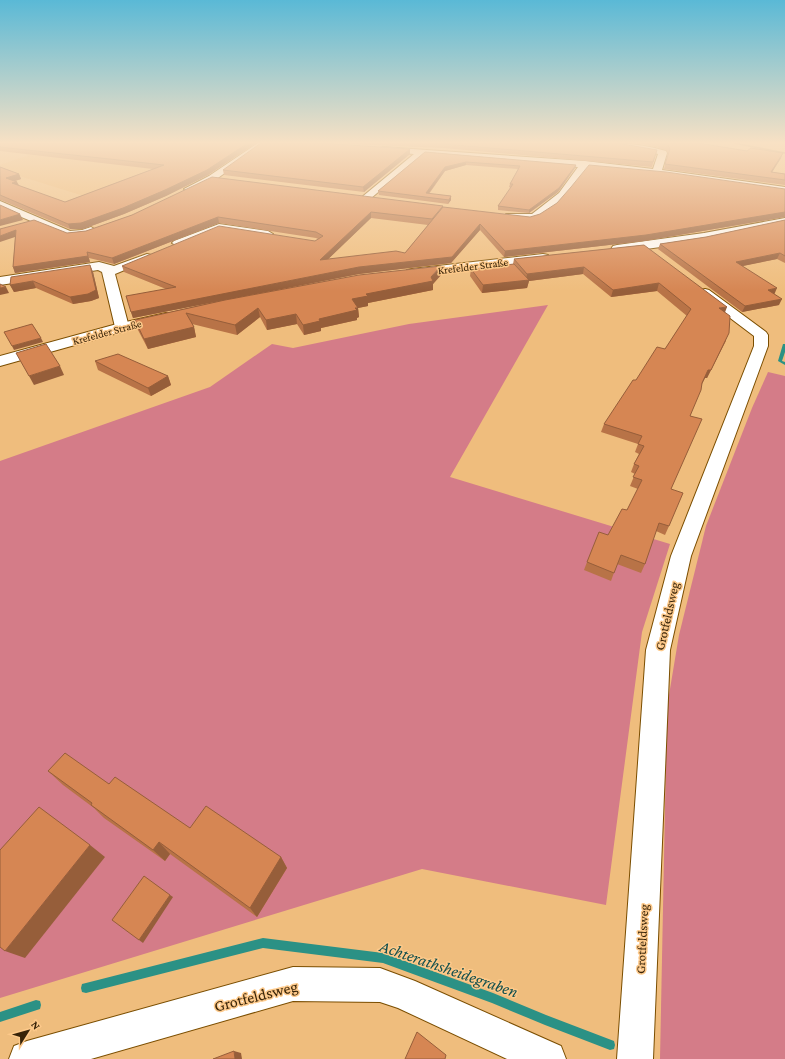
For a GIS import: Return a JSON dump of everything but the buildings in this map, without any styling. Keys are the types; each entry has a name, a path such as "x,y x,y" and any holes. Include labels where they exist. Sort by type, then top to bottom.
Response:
{"main road":[{"path":"606,250 704,237 785,221"},
{"name":"Krefelder Straße","path":"398,275 552,257"},
{"name":"Krefelder Straße","path":"0,361 122,327 182,314"}],"street":[{"path":"177,196 184,192"},
{"path":"369,192 363,197 382,199"},
{"path":"499,214 523,218 534,217 563,192"},
{"path":"0,204 69,234 84,233 103,226"},
{"path":"22,224 36,220"},
{"path":"171,246 219,226 279,236"},
{"path":"644,246 657,255"},
{"path":"0,281 99,266 108,270 116,270 157,252"},
{"path":"108,270 122,327"},
{"name":"Grotfeldsweg","path":"635,1059 658,650 681,556 761,346 761,335 693,283"},
{"name":"Grotfeldsweg","path":"27,1059 293,984 380,986 403,993 548,1059"}],"shaded area":[{"path":"72,192 94,192 84,196"},
{"path":"548,305 450,477 670,544 642,632 606,905 422,869 0,998 0,461 210,387 272,344 293,348 409,324"},
{"path":"768,372 785,376 785,1059 660,1059 667,707 679,635 706,526 752,408"}],"waterway":[{"path":"785,345 780,361 785,364"},
{"name":"Achterathsheidegraben","path":"86,988 263,943 383,958 493,998 610,1045"},
{"name":"Achterathsheidegraben","path":"0,1017 36,1005"}]}
